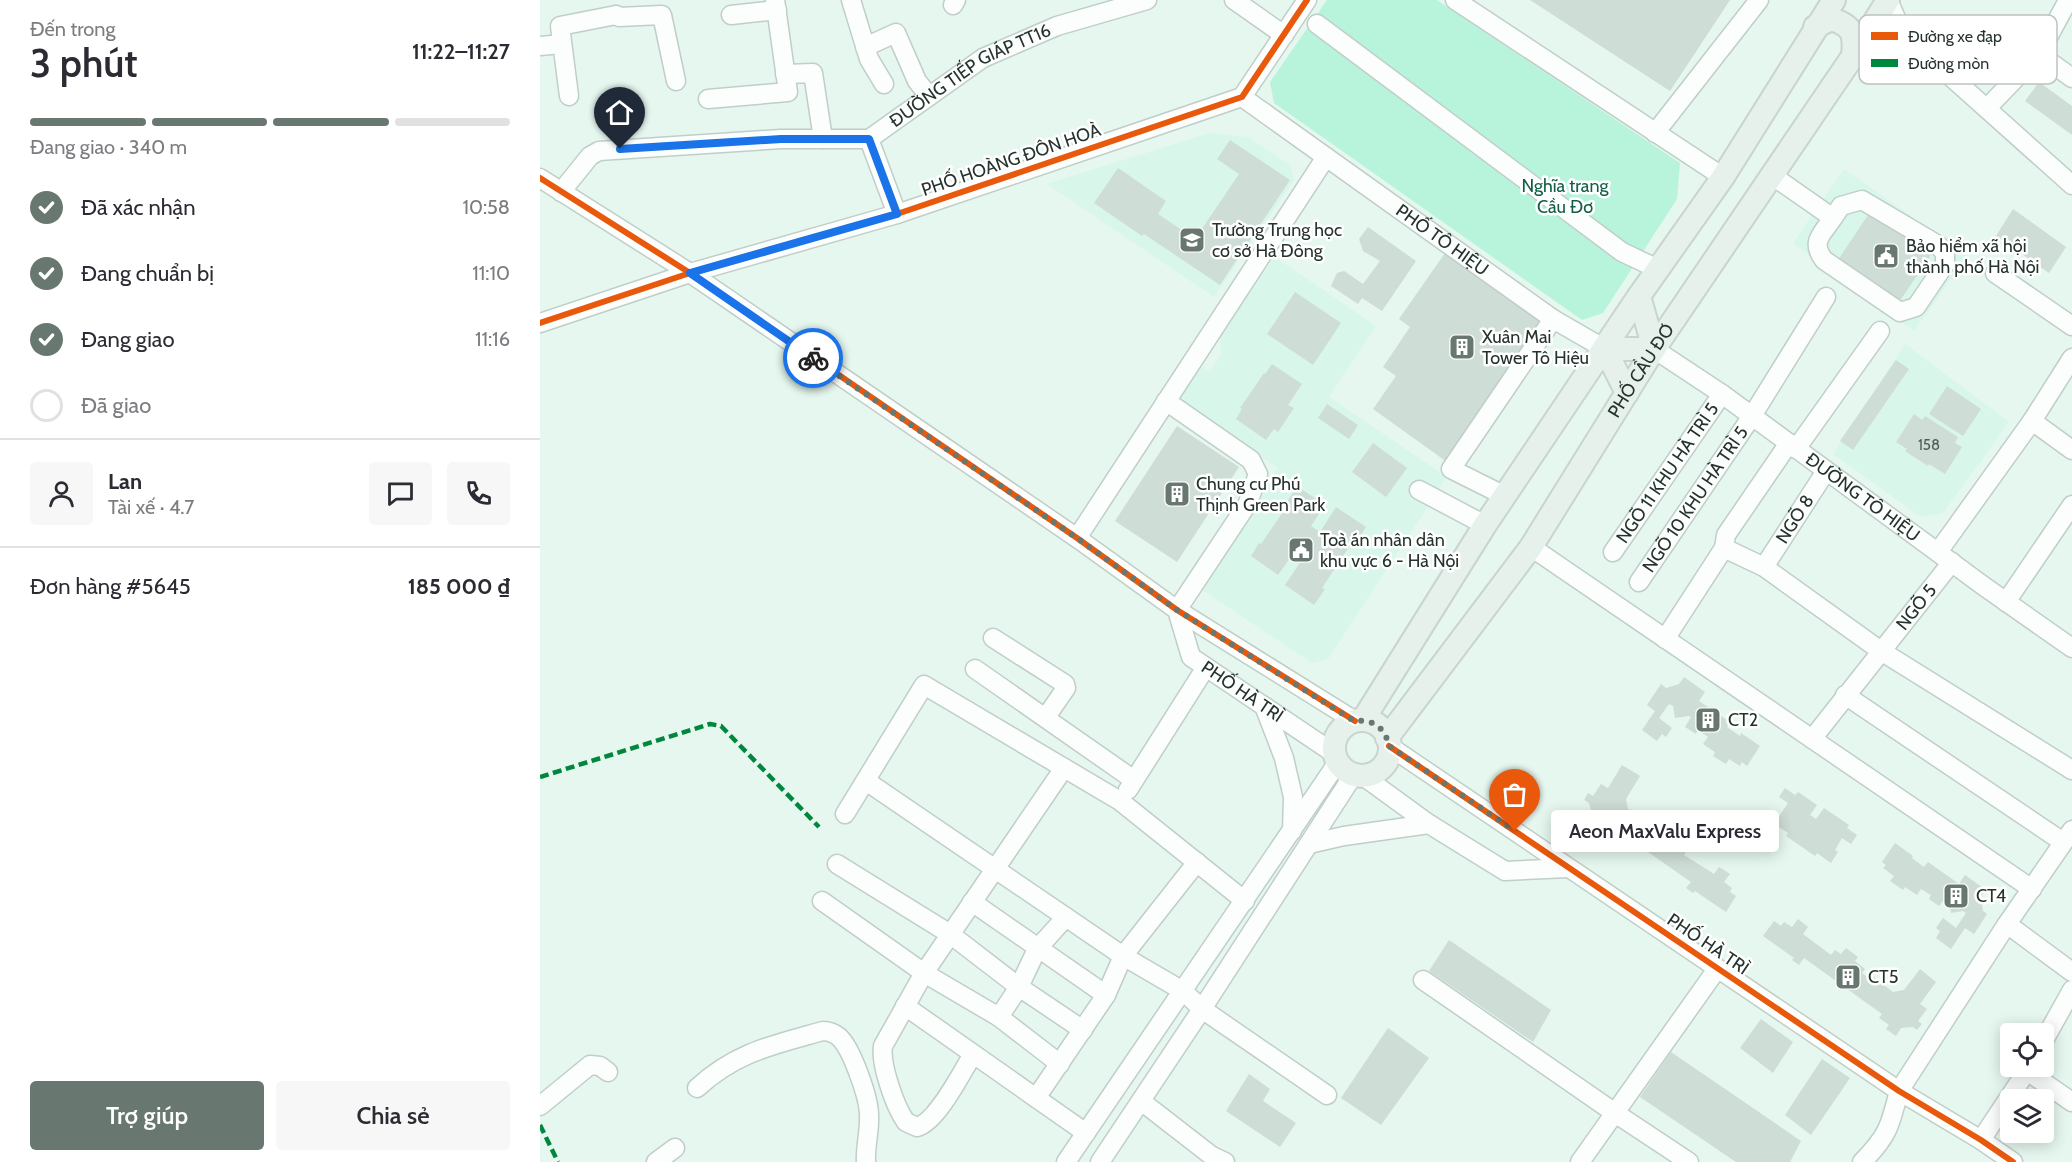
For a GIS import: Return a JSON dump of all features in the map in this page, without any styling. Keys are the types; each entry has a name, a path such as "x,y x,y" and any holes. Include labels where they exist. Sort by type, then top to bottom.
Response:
{"main road":[{"path":"1359,720 1378,725 1388,742 1386,762 1372,774 1347,767 1334,746 1340,730 1359,720 1485,525 1639,296 1723,177 1834,0"},
{"path":"1870,0 1887,0"},
{"name":"PHỐ CẦU ĐƠ","path":"1878,15 1887,0"},
{"path":"1815,27 1831,19 1840,22 1851,31 1855,38 1853,56"},
{"name":"PHỐ CẦU ĐƠ","path":"1388,742 1531,547 1654,349 1859,46"},
{"path":"1639,296 1654,349"},
{"path":"1605,349 1627,393"},
{"name":"PHỐ TÔ HIỆU","path":"1605,349 1654,349"}],"street":[{"path":"851,0 865,47 884,84"},
{"name":"ĐƯỜNG TIẾP GIÁP TT16","path":"869,139 983,58 1057,26 1148,0"},
{"path":"1234,0 1284,35"},
{"path":"1242,98 1306,0"},
{"path":"1455,0 1723,177"},
{"path":"1655,133 1759,0"},
{"path":"1887,0 1894,15"},
{"path":"2057,24 2069,4"},
{"path":"708,99 788,92 776,5 731,15"},
{"path":"569,96 560,26 614,8 619,17 662,15 676,81"},
{"path":"1317,24 1622,252 1658,269"},
{"path":"865,47 896,33 917,81 929,96"},
{"path":"540,46 562,44"},
{"path":"2057,67 2072,78"},
{"path":"785,74 813,73 823,139"},
{"path":"1960,84 2072,185"},
{"path":"1988,108 2011,84"},
{"name":"PHỐ TÔ HIỆU","path":"1242,98 1553,319 1605,349"},
{"name":"PHỐ HOÀNG ĐÔN HOÀ","path":"540,323 690,273 897,214 1242,98"},
{"path":"561,192 590,156 599,151 737,142 869,139 897,214"},
{"path":"1077,538 1326,157"},
{"path":"1773,176 1833,218"},
{"name":"PHỐ HÀ TRÌ","path":"540,178 690,273 1077,538 1177,610 1359,720"},
{"path":"1862,200 1938,245 1945,253 1945,264 1916,307 1900,312 1824,260 1817,252 1817,242 1833,218 1841,206 1862,200"},
{"path":"1995,273 2072,326"},
{"name":"NGÕ 10 KHU HÀ TRÌ 5","path":"1639,582 1752,416 1826,297"},
{"path":"1505,496 1451,469 1553,319"},
{"path":"1665,639 1724,548 1726,535 1880,331"},
{"name":"ĐƯỜNG TÔ HIỆU","path":"1654,349 1722,394 2072,648"},
{"name":"NGÕ 5","path":"1812,739 1881,651 1945,557 2072,358"},
{"name":"NGÕ 11 KHU HÀ TRÌ 5","path":"1612,552 1722,394"},
{"path":"1166,401 1251,460 1258,474 1248,503 1177,610"},
{"path":"2032,421 2072,450"},
{"name":"NGÕ 8","path":"1764,567 1826,471"},
{"path":"1419,490 1485,525"},
{"path":"2006,602 2069,516"},
{"path":"1531,547 2032,890"},
{"path":"1724,548 1764,567 1881,651 2072,770"},
{"name":"PHỐ HÀ TRÌ","path":"1177,610 1191,657 1264,706 1429,824 1505,871 1568,868"},
{"path":"993,638 1065,684 1066,688 1046,717"},
{"path":"1120,801 1206,668"},
{"path":"975,669 1134,780"},
{"path":"845,814 924,685 1120,801 1245,901"},
{"path":"1845,695 2067,836 1899,1091 1892,1120 1884,1139 1862,1162"},
{"path":"1264,706 1284,758 1293,797 1292,831"},
{"name":"PHỐ HÀ TRÌ","path":"1388,742 1717,969 1899,1091 2013,1162"},
{"path":"1066,1162 1292,831 1347,767"},
{"path":"1100,1162 1309,844 1347,767"},
{"path":"973,1054 932,1118 923,1126 909,1125 901,1116 882,1058 883,1046 924,973 1064,768"},
{"path":"866,781 1123,956 1183,991 1202,1009 1327,1095"},
{"path":"1309,844 1364,832 1429,824"},
{"path":"1036,1098 1106,996 1123,956 1197,862"},
{"path":"837,864 950,934 1019,987 1083,1030"},
{"path":"822,901 924,973 999,1017 1060,1064"},
{"path":"972,902 1106,996"},
{"path":"999,1017 1019,987 1037,949 1066,917"},
{"path":"2007,924 2072,972"},
{"path":"1580,1162 1717,969"},
{"path":"1423,980 1689,1162"},
{"path":"2054,1023 2072,990"},
{"path":"904,1006 1086,1133"},
{"path":"697,1088 712,1074 750,1052 823,1031 833,1033 843,1042 861,1080 867,1100 869,1114 866,1162"},
{"path":"540,1106 590,1065 600,1066 608,1072"},
{"path":"1981,1140 2023,1077"},
{"path":"2039,1077 2072,1102"},
{"path":"1141,1101 1212,1156 1225,1162"},
{"path":"656,1162 675,1148"}],"shaded area":[{"name":"Trường Trung học cơ sở Hà Đông","path":"1209,133 1248,137 1291,166 1294,180 1214,297 1047,184"},
{"path":"1844,169 1967,256 1914,331 1793,243"},
{"path":"1275,257 1376,326 1329,397 1447,477 1328,659 1312,663 1199,588 1278,468 1177,402 1202,367 1210,372 1221,354 1220,336"},
{"path":"1905,344 2009,422 1943,513 1921,517 1833,454"}],"green space":[{"name":"Nghĩa trang Cầu Đơ","path":"1327,0 1437,0 1680,163 1677,199 1603,313 1582,320 1274,103 1270,82"}],"building":[{"path":"1530,0 1730,0 1670,91"},
{"path":"2038,84 2042,84 2072,106 2072,135 2025,101"},
{"path":"1230,140 1290,180 1220,285 1094,203 1118,168 1166,201 1158,214 1195,239 1239,174 1217,159"},
{"name":"Bảo hiểm xã hội thành phố Hà Nội","path":"1872,209 1895,229 1933,252 1899,302 1877,287 1879,285 1838,260"},
{"path":"2013,209 2066,247 2049,273 1996,236"},
{"path":"1368,227 1416,261 1382,311 1362,298 1358,304 1331,286 1337,273 1344,271 1363,284 1380,261 1363,251 1359,239"},
{"name":"Xuân Mai Tower Tô Hiệu","path":"1445,253 1544,323 1447,462 1373,409 1396,376 1383,367 1410,327 1399,319"},
{"path":"1295,292 1341,323 1313,365 1267,334"},
{"path":"1896,360 1909,369 1853,450 1840,441"},
{"path":"1272,364 1302,384 1288,405 1294,408 1278,432 1274,429 1266,440 1236,419 1242,409 1240,408"},
{"path":"1947,386 1981,409 1963,436 1929,414"},
{"path":"1327,404 1358,425 1349,439 1318,418"},
{"path":"1914,414 1922,420 1925,416 1958,437 1955,443 1962,447 1945,474 1905,451 1907,449 1896,442"},
{"name":"Chung cư Phú Thịnh Green Park","path":"1177,426 1239,467 1177,562 1115,521"},
{"path":"1373,443 1407,468 1386,497 1352,472"},
{"name":"Toà án nhân dân khu vực 6 - Hà Nội","path":"1297,486 1325,505 1311,526 1320,532 1336,507 1366,527 1356,543 1353,541 1322,588 1325,589 1314,605 1285,585 1301,561 1292,555 1278,575 1251,556 1289,503 1287,502"},
{"name":"CT2","path":"1684,677 1705,692 1699,701 1730,722 1727,727 1760,746 1747,766 1742,762 1740,766 1729,759 1726,764 1713,756 1715,752 1703,744 1708,737 1698,730 1696,734 1685,727 1691,717 1675,718 1673,706 1669,704 1659,718 1672,728 1666,737 1662,734 1657,741 1642,730 1655,711 1647,705 1661,684 1666,688 1679,684"},
{"path":"1622,765 1640,776 1626,799 1628,809 1652,824 1650,827 1657,832 1660,827 1670,834 1673,830 1686,838 1682,845 1688,849 1684,855 1714,874 1719,867 1730,874 1724,882 1732,888 1730,892 1736,896 1726,912 1695,891 1693,893 1686,888 1691,882 1612,827 1609,832 1599,825 1596,829 1587,822 1592,815 1589,803 1584,800 1588,793 1593,796 1601,784 1608,788"},
{"path":"1785,788 1795,795 1798,792 1817,805 1810,815 1816,819 1824,808 1849,825 1847,828 1857,835 1851,844 1842,838 1835,850 1838,852 1831,863 1817,853 1815,856 1786,836 1788,833 1774,824 1788,803 1779,797"},
{"name":"CT4","path":"1895,843 1924,867 1928,862 1959,884 1965,875 1986,890 1981,896 1983,911 1987,914 1974,934 1965,928 1951,949 1936,938 1940,931 1936,928 1943,918 1956,928 1966,913 1963,911 1951,913 1946,897 1939,906 1929,899 1931,895 1921,889 1917,895 1905,887 1903,890 1890,881 1894,876 1883,868 1886,865 1882,862"},
{"name":"CT5","path":"1798,919 1808,927 1803,934 1831,955 1835,950 1841,954 1846,948 1858,957 1855,961 1865,969 1862,973 1869,978 1871,975 1893,992 1904,990 1920,969 1936,982 1920,1004 1927,1009 1918,1021 1922,1024 1917,1030 1913,1027 1901,1028 1896,1036 1886,1029 1889,1025 1879,1018 1882,1014 1804,958 1799,965 1792,960 1794,958 1763,936 1774,921 1781,926 1784,922 1792,927"},
{"path":"1449,940 1551,1010 1533,1042 1429,971"},
{"path":"1761,1019 1793,1042 1773,1073 1740,1048"},
{"path":"1388,1028 1429,1058 1381,1125 1341,1098"},
{"path":"1671,1052 1801,1141 1790,1162 1736,1162 1640,1097"},
{"path":"1822,1059 1850,1078 1811,1135 1785,1115"},
{"path":"1249,1074 1270,1089 1263,1101 1296,1123 1280,1147 1226,1111"}],"marked path":[{"path":"540,777 710,724 721,726 819,827"},
{"path":"540,1125 558,1162"}],"cycle path":[{"path":"540,323 690,273 897,214 1242,97 1307,0"},
{"path":"540,178 690,273 1077,538 1177,610 1355,721"},
{"path":"1389,746 1899,1091 2013,1162"}],"way so far":[{"path":"813,358 1077,538 1177,610 1354,721 1363,720 1378,725 1387,738 1389,746 1515,831"}],"place":[{"name":"Trường Trung học cơ sở Hà Đông","path":"1192,240"},
{"name":"Bảo hiểm xã hội thành phố Hà Nội","path":"1886,256"},
{"name":"Xuân Mai Tower Tô Hiệu","path":"1462,347"},
{"name":"Chung cư Phú Thịnh Green Park","path":"1177,494"},
{"name":"Toà án nhân dân khu vực 6 - Hà Nội","path":"1301,550"},
{"name":"CT2","path":"1708,720"},
{"name":"Aeon MaxValu Express","path":"1515,831"},
{"name":"CT4","path":"1956,896"},
{"name":"CT5","path":"1848,977"}],"route":[{"path":"620,149 781,139 869,139 897,214 690,273 813,358"}]}
